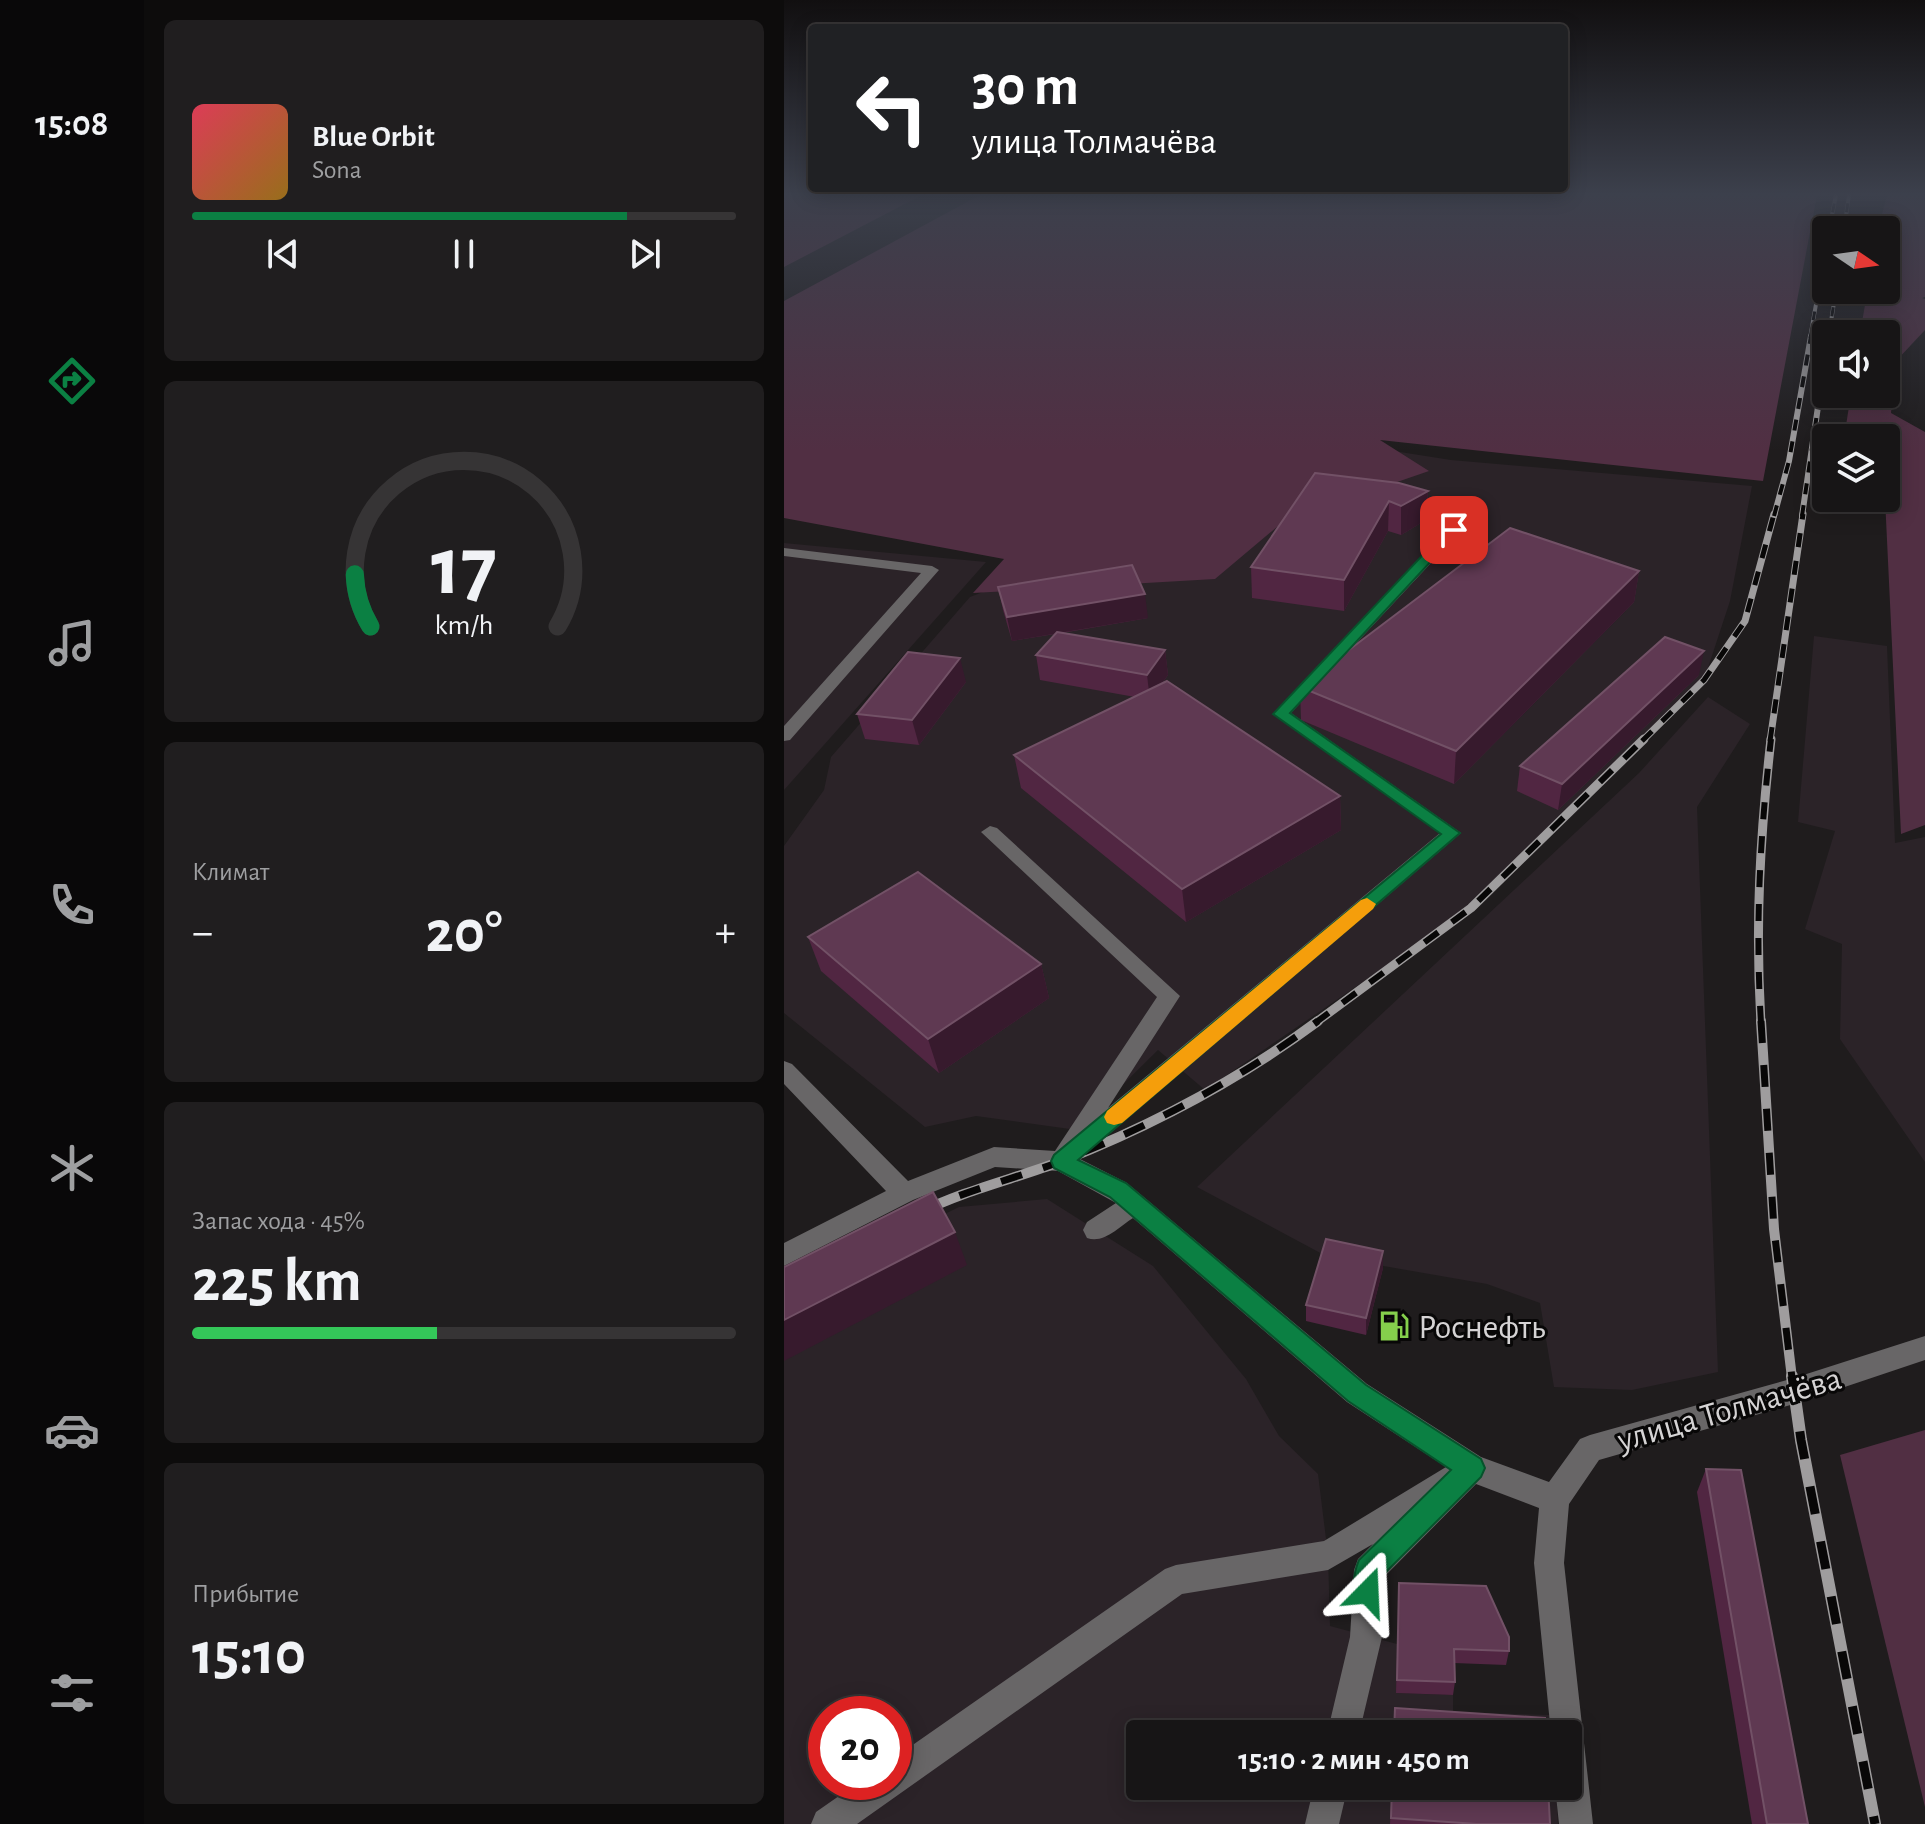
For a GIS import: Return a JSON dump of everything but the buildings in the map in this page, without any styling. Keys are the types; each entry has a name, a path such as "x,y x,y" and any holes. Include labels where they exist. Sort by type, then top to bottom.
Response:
{"street":[{"path":"1061,1161 1452,833 1281,714 1454,530"},
{"path":"784,552 932,570 784,736"},
{"path":"990,832 1169,996 1061,1161"},
{"path":"784,1070 904,1193"},
{"path":"784,1255 904,1193 994,1157 1061,1161 1118,1190 1357,1393 1472,1468 1555,1499"},
{"path":"1096,1230 1134,1204"},
{"name":"улица Толмачёва","path":"1566,1720 1549,1563 1555,1499 1590,1449 1794,1391 1925,1348"},
{"path":"1346,1720 1366,1637 1369,1570 1472,1468"},
{"path":"912,1765 1176,1580 1328,1555 1472,1468"},
{"path":"828,1824 862,1800"},
{"path":"1322,1824 1328,1800"},
{"path":"1574,1800 1576,1824"}],"shaded area":[{"path":"823,280 1801,280 1763,481 1380,440 1429,471 1284,521 1215,579 973,593 1004,559 784,518 784,301"},
{"path":"1900,280 1925,280 1925,297 1922,298 1925,299 1925,330 1900,357 1900,320 1862,320 1865,305 1900,304"},
{"path":"1849,408 1891,408 1891,413 1925,432 1925,825 1901,834 1886,512 1900,512 1900,424 1846,424"},
{"path":"1362,446 1451,460 1752,486 1730,601 1704,680 1471,908 1205,1090 1158,1050 1077,1130 976,1116 925,1127 784,1013 784,846 824,790 831,757 970,597"},
{"path":"784,543 986,562 784,790"},
{"path":"1814,636 1887,646 1895,843 1925,837 1925,1162 1840,1039 1842,944 1805,929 1835,831 1798,822"},
{"path":"1708,697 1750,724 1697,807 1718,1372 1632,1390 1554,1387 1540,1303 1487,1284 1326,1256 1197,1187 1639,773"},
{"path":"1047,1199 1153,1266 1246,1379 1279,1436 1318,1474 1328,1555 1330,1626 1397,1644 1397,1693 1453,1695 1453,1712 1550,1715 1551,1720 1126,1720 1126,1800 1557,1800 1558,1824 784,1824 784,1293 959,1207"},
{"path":"1925,1430 1925,1807 1840,1455"}],"railway":[{"path":"1810,338 1816,304"},
{"path":"1831,320 1834,304"},
{"path":"1774,516 1789,461 1811,336"},
{"path":"1802,516 1818,408"},
{"path":"1642,741 1704,680 1745,621 1774,514"},
{"path":"1770,741 1803,514"},
{"path":"1315,1023 1471,908 1644,739"},
{"path":"1761,1023 1758,951 1760,881 1771,739"},
{"path":"919,1213 972,1191 1062,1161 1129,1132 1227,1081 1318,1021"},
{"path":"1761,1021 1774,1229 1792,1378"},
{"path":"1792,1376 1801,1440 1875,1824"}],"slow traffic":[{"path":"1114,1117 1367,904"}],"place":[{"name":"Роснефть","path":"1394,1326"}],"route":[{"path":"1368,1592 1369,1570 1472,1468 1357,1393 1118,1190 1061,1161 1452,833 1281,714 1454,530"}]}
